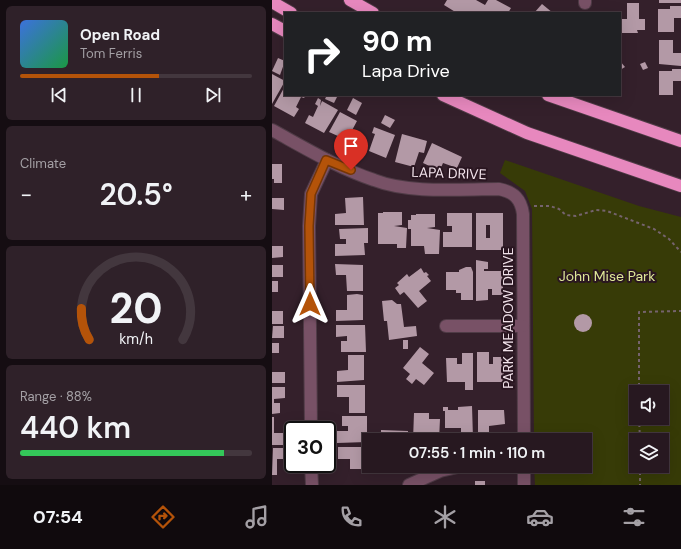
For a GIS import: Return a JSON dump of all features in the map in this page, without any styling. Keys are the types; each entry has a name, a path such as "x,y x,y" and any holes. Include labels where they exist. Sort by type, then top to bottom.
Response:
{"highway":[{"path":"350,0 371,12"},
{"path":"272,2 289,12"},
{"path":"272,24 284,30"},
{"path":"445,96 527,133 681,186"},
{"path":"551,96 681,141"}],"street":[{"name":"LAPA DRIVE","path":"272,130 326,160 375,181 419,189 499,189 508,191 516,197"},
{"path":"311,421 309,226 311,194 326,160"},
{"name":"PARK MEADOW DRIVE","path":"516,197 521,205 523,214 524,433"},
{"path":"446,326 523,326"},
{"path":"312,473 312,485"},
{"path":"408,485 435,473"},
{"path":"524,473 524,485"}],"path":[{"path":"534,206 550,206 559,209 566,215 576,216 596,210 607,211 654,229 669,239 681,252"},
{"path":"639,385 639,312 681,311"},
{"path":"640,473 640,485"}],"green space":[{"name":"John Mise Park","path":"505,160 639,206 681,217 681,485 535,485 534,473 592,473 592,433 534,433 532,209 525,191 500,173"}],"building":[{"path":"447,0 476,0 485,5 488,0 496,0 511,8 509,12 455,12 444,5"},
{"path":"659,0 681,0 681,3 659,3"},
{"path":"627,3 639,3 639,19 645,19 645,30 637,30 638,33 621,33 621,19 627,19"},
{"path":"542,4 552,12 535,12"},
{"path":"670,6 681,6 681,18 674,18 674,32 658,32 658,9 670,9"},
{"path":"659,40 673,40 673,53 681,53 681,66 659,64"},
{"path":"278,58 284,61 280,75 272,71"},
{"path":"621,62 625,67 621,69"},
{"path":"645,62 648,68 643,70 640,64"},
{"path":"672,69 681,69 681,81 673,81 673,95 659,95 659,71 672,71"},
{"path":"272,74 284,80 284,83 272,104"},
{"path":"284,88 284,96 305,96 304,98 301,97 296,107 299,109 294,117 274,106"},
{"path":"326,96 338,96 334,103 325,99"},
{"path":"318,98 321,100 320,106 322,101 338,110 324,133 305,123 309,115 313,117 318,106 315,104"},
{"path":"353,98 362,103 356,115 347,110"},
{"path":"340,112 357,121 349,136 352,137 349,141 329,132"},
{"path":"385,115 395,120 390,128 381,123"},
{"path":"374,127 395,135 386,158 369,151 375,134 372,133"},
{"path":"402,134 427,141 424,153 419,152 414,167 395,162"},
{"path":"432,143 462,157 457,168 443,163 440,170 423,163"},
{"path":"272,164 282,164 282,183 274,183 274,179 272,179"},
{"path":"363,197 364,225 335,225 335,214 346,213 345,198"},
{"path":"272,198 284,198 284,210 272,209"},
{"path":"402,212 402,225 394,226 407,228 406,248 397,248 397,244 378,244 378,213"},
{"path":"447,213 472,213 472,247 443,247 443,232 452,232 452,226 447,226"},
{"path":"476,213 503,213 503,250 476,250","holes":["486,225 490,225 490,238 486,238"]},
{"path":"435,214 435,227 427,228 440,230 439,254 425,254 424,246 411,246 411,229 408,229 408,220 411,220 411,215"},
{"path":"368,228 368,243 364,243 365,255 335,256 335,244 346,244 346,239 340,239 339,229"},
{"path":"272,246 283,246 283,257 272,258"},
{"path":"476,260 488,262 488,269 484,269 484,271 503,271 503,295 492,295 492,289 488,289 488,300 476,301"},
{"path":"335,264 363,265 363,291 347,291 346,275 336,275"},
{"path":"272,265 283,265 283,277 272,277"},
{"path":"466,267 471,267 473,272 473,300 461,300 461,293 456,293 456,290 446,290 446,272 459,272 459,270"},
{"path":"421,268 424,273 426,272 429,275 427,276 431,281 419,291 427,301 418,308 404,292 400,295 395,288 399,285 397,283 407,274 409,277"},
{"path":"272,281 278,281 278,292 272,292"},
{"path":"347,295 363,295 363,320 336,321 336,310 347,310"},
{"path":"392,300 397,304 401,304 404,327 416,326 417,336 389,340 387,321 384,321 382,301"},
{"path":"272,311 283,311 283,324 272,324"},
{"path":"583,314 589,317 592,323 589,329 583,332 577,329 574,323 577,317"},
{"path":"336,325 365,325 366,352 341,352 341,341 347,341 347,336 336,337"},
{"path":"273,326 284,326 284,338 272,338"},
{"path":"403,340 408,340 408,349 403,349"},
{"path":"272,343 279,343 279,353 272,353"},
{"path":"420,347 429,354 422,363 434,373 424,385 416,379 412,384 406,379 410,374 403,368"},
{"path":"477,352 489,352 489,364 493,364 493,357 504,357 504,382 477,382"},
{"path":"462,353 473,353 473,390 465,390 465,382 447,382 446,358 457,358 457,364 462,364"},
{"path":"348,355 364,355 364,380 337,382 337,371 348,370"},
{"path":"272,372 285,372 285,383 272,383"},
{"path":"337,385 365,385 365,413 349,413 349,397 337,397"},
{"path":"272,387 285,387 285,398 274,399 274,403 280,403 280,413 272,414"},
{"path":"472,406 473,433 461,433 461,428 445,428 445,411 443,411 443,407 448,407 448,410 458,410 458,407"},
{"path":"478,410 504,410 505,424 489,426 489,433 478,433"},
{"path":"414,413 429,413 429,419 440,419 439,433 413,433"},
{"path":"342,416 367,416 367,433 362,433 362,442 337,443 337,431 348,431 348,426 342,426"},
{"path":"272,417 274,417 274,433 284,433 284,445 272,445"},
{"path":"381,430 408,431 408,433 381,433"},
{"path":"338,447 362,447 362,469 350,469 350,459 338,459"},
{"path":"273,448 284,448 284,459 277,459 277,475 272,475"},
{"path":"475,481 485,481 485,485 475,485"}],"route":[{"path":"310,304 309,226 311,194 326,160 351,170"}]}
